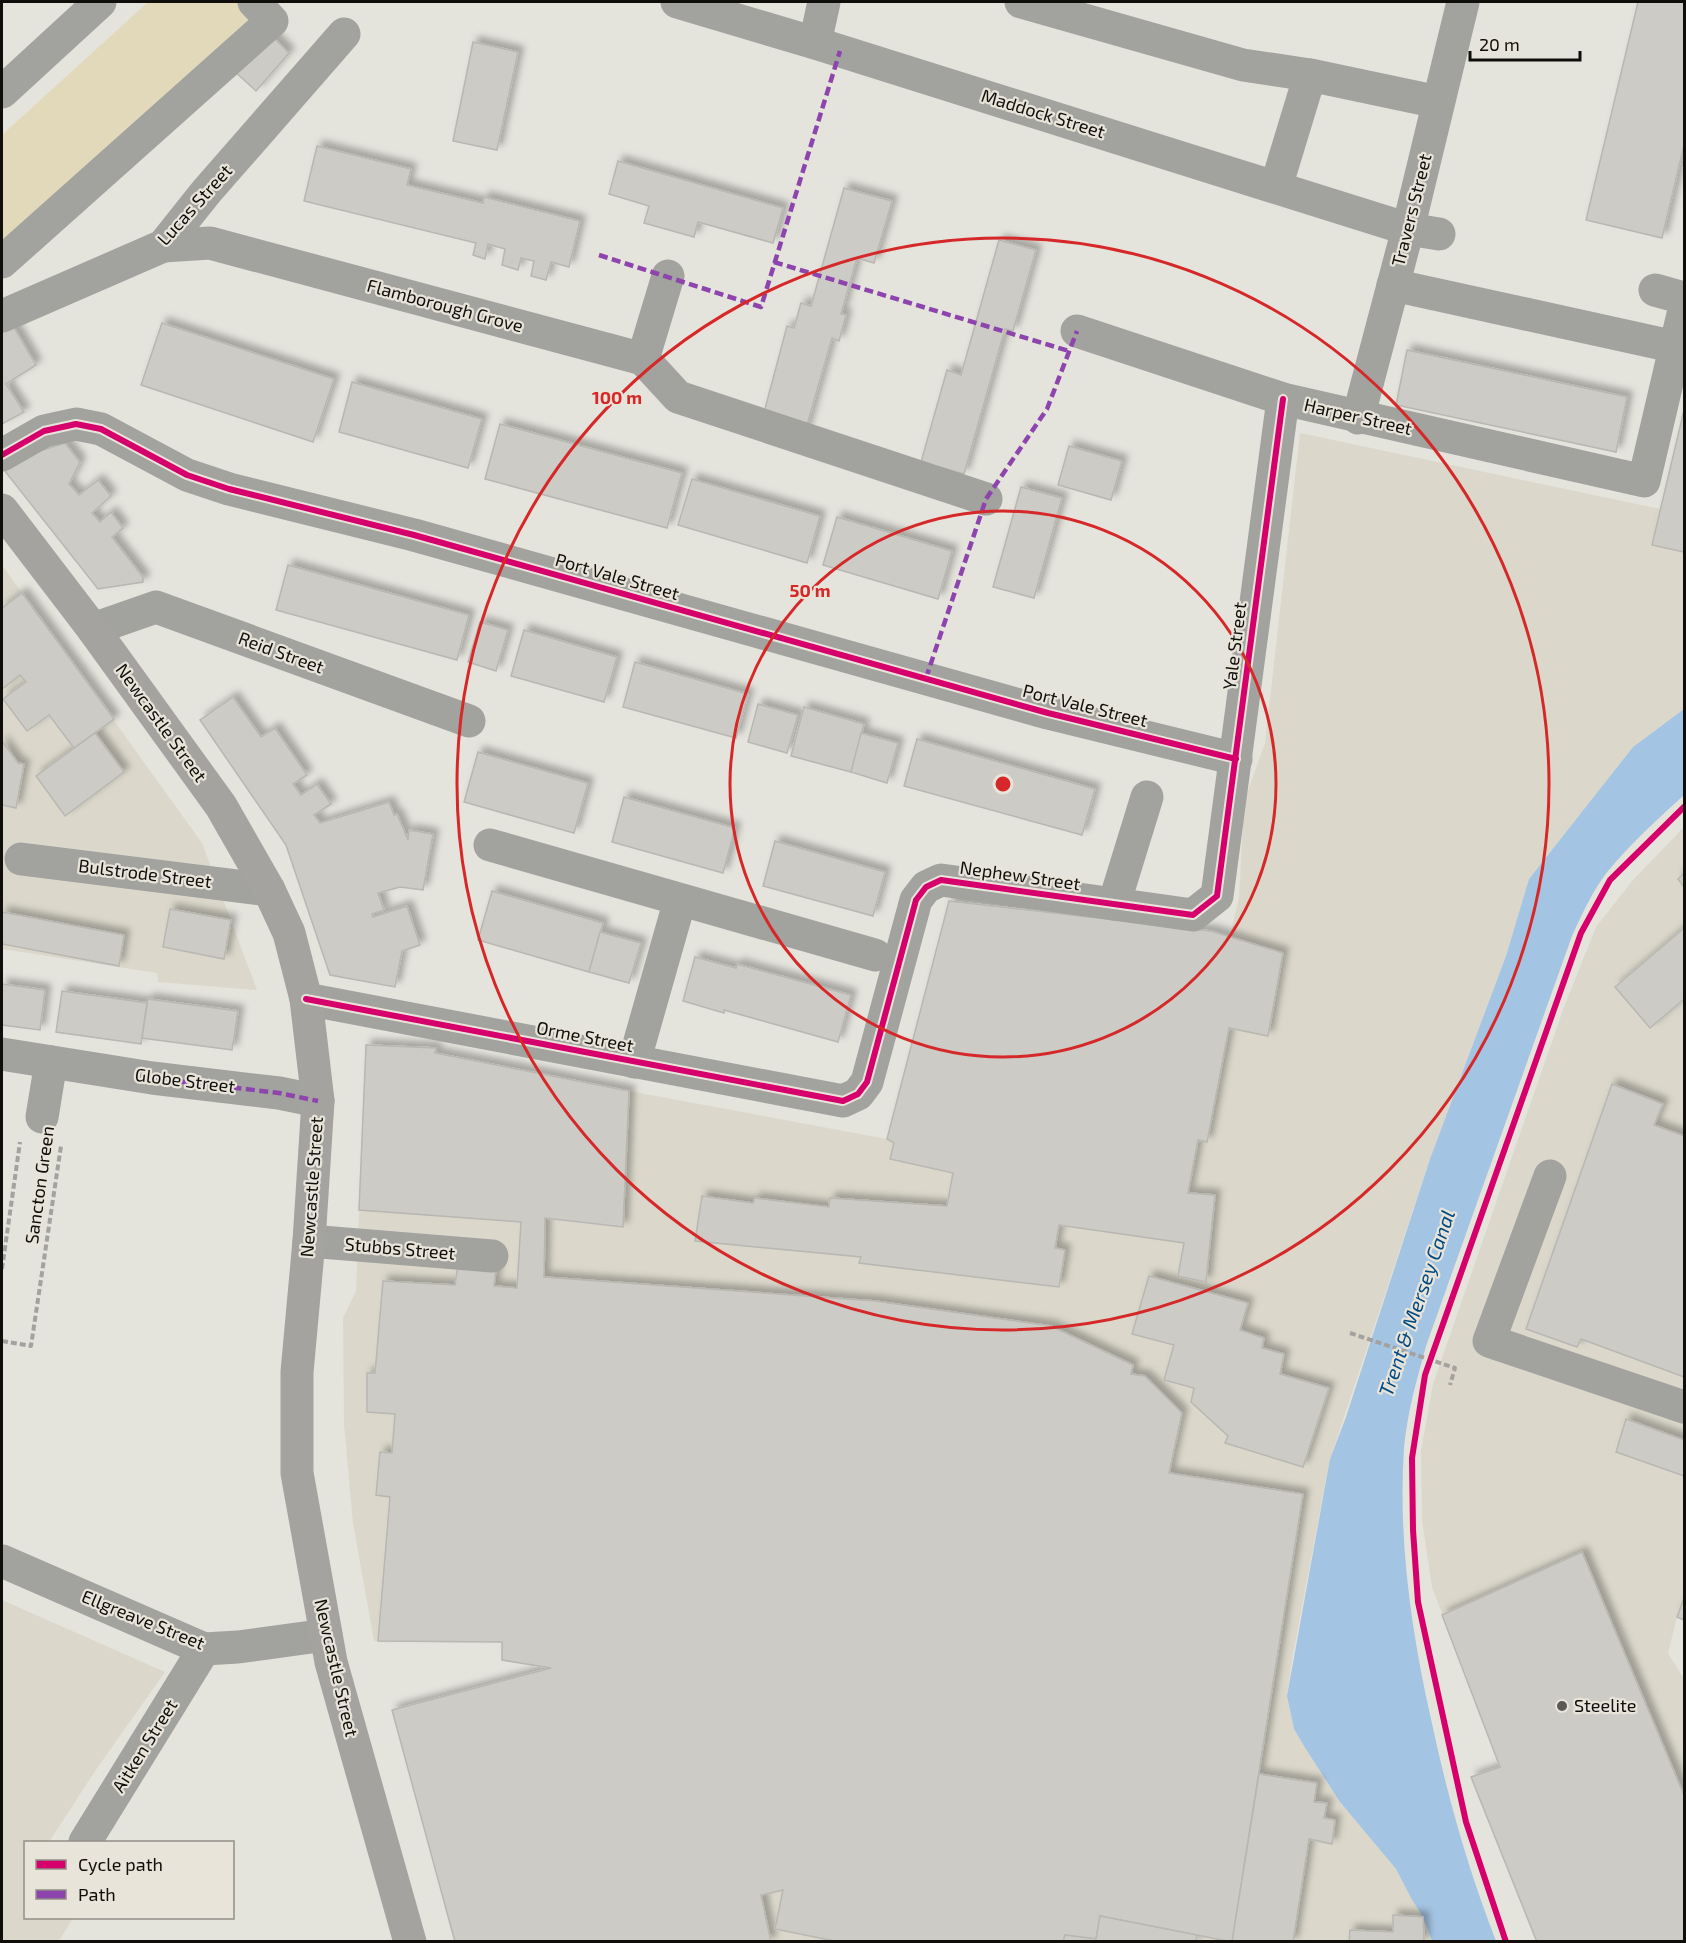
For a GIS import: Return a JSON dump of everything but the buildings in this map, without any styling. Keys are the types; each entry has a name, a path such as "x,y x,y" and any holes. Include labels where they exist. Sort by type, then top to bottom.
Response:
{"main road":[{"name":"Newcastle Street","path":"2,510 93,629 221,807 269,890 289,933 306,999 318,1101 309,1241 297,1372 297,1473 334,1673 410,1941"}],"street":[{"path":"2,92 100,2"},
{"path":"2,262 272,21 254,2"},
{"name":"Maddock Street","path":"677,2 1423,231"},
{"path":"815,43 824,2"},
{"path":"1021,2 1243,65 1310,75 1438,102"},
{"name":"Travers Street","path":"1358,418 1393,285 1423,231 1438,102 1462,2"},
{"name":"Lucas Street","path":"2,315 163,246 206,192 345,34"},
{"path":"1276,187 1310,75"},
{"name":"Flamborough Grove","path":"163,246 210,243 643,359"},
{"path":"668,276 643,359 678,397 986,499"},
{"path":"1393,285 1676,347 1684,310"},
{"name":"Harper Street","path":"1077,332 1283,399 1358,418 1644,481 1676,347"},
{"name":"Yale Street","path":"1216,896 1283,399"},
{"name":"Port Vale Street","path":"2,455 44,431 76,424 101,429 187,475 229,489 414,535 1048,713 1236,759"},
{"name":"Reid Street","path":"93,629 156,607 469,721"},
{"path":"1114,904 1147,797"},
{"path":"490,845 875,955"},
{"name":"Bulstrode Street","path":"21,859 269,890"},
{"name":"Nephew Street","path":"858,1094 867,1082 916,900 926,887 940,880 1193,915 1216,896"},
{"path":"634,1062 680,900"},
{"name":"Orme Street","path":"306,999 843,1101 858,1094"},
{"name":"Globe Street","path":"2,1054 152,1078 279,1093 318,1101"},
{"path":"42,1117 51,1062"},
{"path":"1550,1176 1489,1341 1684,1407"},
{"name":"Stubbs Street","path":"309,1241 492,1256"},
{"name":"Ellgreave Street","path":"2,1561 204,1649 238,1647 326,1635"},
{"name":"Aitken Street","path":"85,1841 204,1649"}],"path":[{"path":"1350,1333 1455,1368 1450,1384"},
{"path":"1429,1364 1433,1352"}],"shaded area":[{"path":"148,2 244,2 263,21 2,257 2,135"},
{"path":"1684,410 1684,709 1633,747 1529,879 1506,956 1430,1159 1330,1459 1293,1654 1287,1696 1294,1729 1340,1802 1396,1869 1423,1917 1432,1941 455,1941 392,1710 549,1668 502,1660 502,1642 374,1641 353,1523 344,1424 343,1318 356,1291 366,1045 436,1048 436,1053 887,1139 949,901 1230,935 1239,898 1244,802 1265,743 1300,433 1660,509"},
{"path":"2,565 202,843 257,990 158,982 157,973 2,949"},
{"path":"1684,827 1684,1620 1677,1617 1668,1653 1684,1679 1684,1941 1537,1941 1471,1777 1500,1767 1432,1587 1422,1520 1421,1451 1433,1384 1564,1007 1596,927 1633,880"},
{"path":"2,1600 165,1672 95,1771 50,1841 24,1841 24,1919 72,1919 59,1941 2,1941"}],"water":[{"name":"Trent & Mersey Canal","path":"1684,709 1684,795 1635,841 1608,871 1593,894 1572,936 1426,1346 1410,1409 1404,1448 1403,1516 1412,1618 1424,1686 1451,1804 1476,1887 1496,1941 1432,1941 1423,1917 1396,1869 1340,1802 1304,1746 1294,1729 1287,1696 1330,1459 1346,1417 1430,1159 1506,956 1529,879 1633,747"}],"marked path":[{"path":"599,255 761,307 840,51"},
{"path":"774,262 1069,351"},
{"path":"926,678 986,499 1047,409 1077,331"},
{"path":"152,1078 279,1093 318,1101"}],"cycle path":[{"path":"306,999 843,1101 858,1094 867,1082 916,900 926,887 941,880 1193,915 1217,896 1283,399"},
{"path":"2,455 44,431 76,424 101,429 187,475 229,489 414,535 1048,713 1236,759"},
{"path":"1506,1942 1466,1822 1418,1602 1413,1530 1412,1458 1425,1375 1581,933 1610,880 1684,807"}],"place":[{"name":"Steelite","path":"1562,1706"}]}
